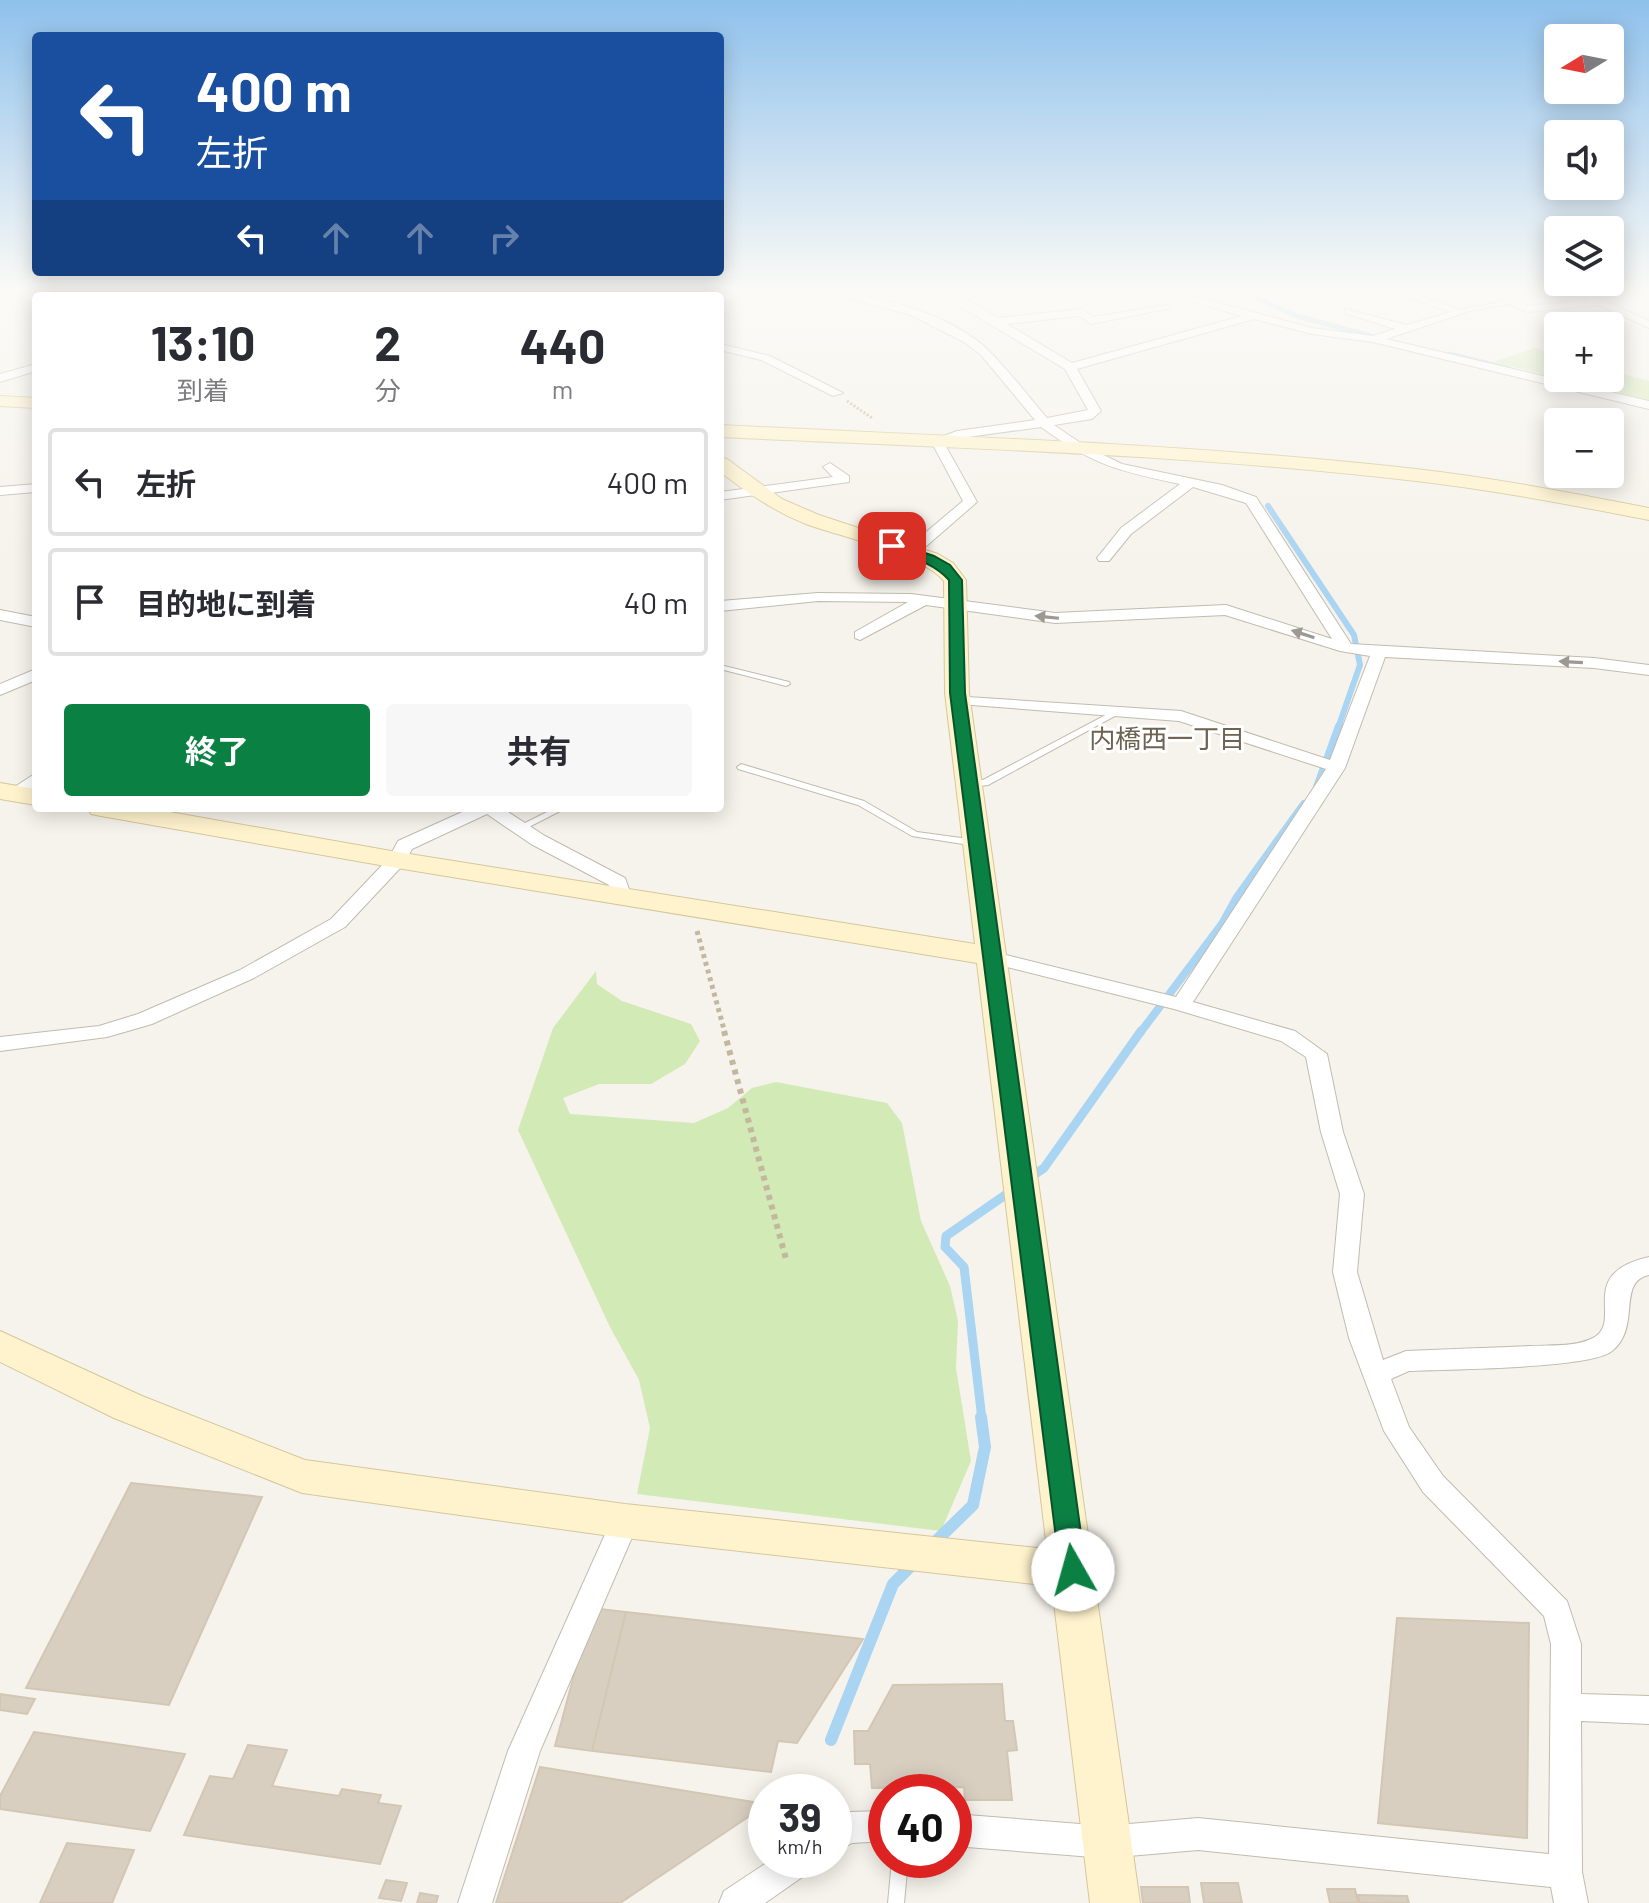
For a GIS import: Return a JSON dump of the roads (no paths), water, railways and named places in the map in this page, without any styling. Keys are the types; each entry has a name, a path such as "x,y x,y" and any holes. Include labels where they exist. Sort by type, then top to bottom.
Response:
{"street":[{"path":"810,380 837,393"},
{"path":"1008,380 1044,423 1080,449 1118,467 1242,494 1251,500 1346,648"},
{"path":"938,443 957,435 1088,416 1095,411 1094,404 1078,380"},
{"path":"1544,380 1649,405"},
{"path":"0,401 32,403"},
{"path":"724,431 1234,457 1432,475 1562,495 1649,514"},
{"path":"724,440 732,459 731,480"},
{"path":"911,552 970,502 938,443"},
{"path":"731,480 844,479 830,467"},
{"path":"731,480 812,519 911,552 945,568 955,580 939,602 860,635"},
{"path":"1104,558 1126,531 1190,483"},
{"path":"0,491 32,488"},
{"path":"724,606 818,597 939,602 1055,618 1226,610 1346,648 1594,663 1649,670"},
{"path":"939,602 958,699 994,958 1115,1903"},
{"path":"0,615 32,621"},
{"path":"1181,1005 1337,766 1379,652"},
{"path":"0,690 32,676"},
{"path":"958,699 1200,720 1315,762 1337,766"},
{"path":"124,812 397,860 962,950 1181,1005 1288,1036 1316,1054 1332,1132 1352,1194 1345,1272 1362,1338 1397,1431 1433,1484 1557,1610 1566,1644 1568,1887 1198,1834 1106,1842 972,1831"},
{"path":"0,1044 100,1032 145,1019 219,987 338,923 397,860 405,845 479,812"},
{"path":"494,812 618,882 621,895"},
{"path":"1378,1374 1406,1361 1566,1354 1602,1346 1616,1329 1619,1283 1631,1270 1649,1266"},
{"path":"0,1345 128,1407 302,1476 625,1521 1073,1570"},
{"path":"475,1903 524,1751 625,1521"},
{"path":"1567,1707 1649,1710"},
{"path":"736,1903 773,1878"}],"lane":[{"path":"724,668 786,684"},
{"path":"970,784 985,783 1120,711"},
{"path":"741,767 861,803 915,834 978,843"},
{"path":"520,828 554,812"},
{"path":"896,1903 898,1878"}],"waterway":[{"path":"1268,506 1354,635 1360,665 1338,728"},
{"path":"1317,787 1339,726"},
{"path":"1140,1033 1222,924 1237,897 1304,804"},
{"path":"1028,1179 1044,1168 1141,1031"},
{"path":"982,1419 964,1267 945,1247 946,1236 1011,1191"},
{"path":"932,1545 973,1505 985,1447 981,1417"},
{"path":"831,1740 893,1584 914,1563"}],"district":[{"name":"内橋西一丁目","path":"1167,737"}]}
